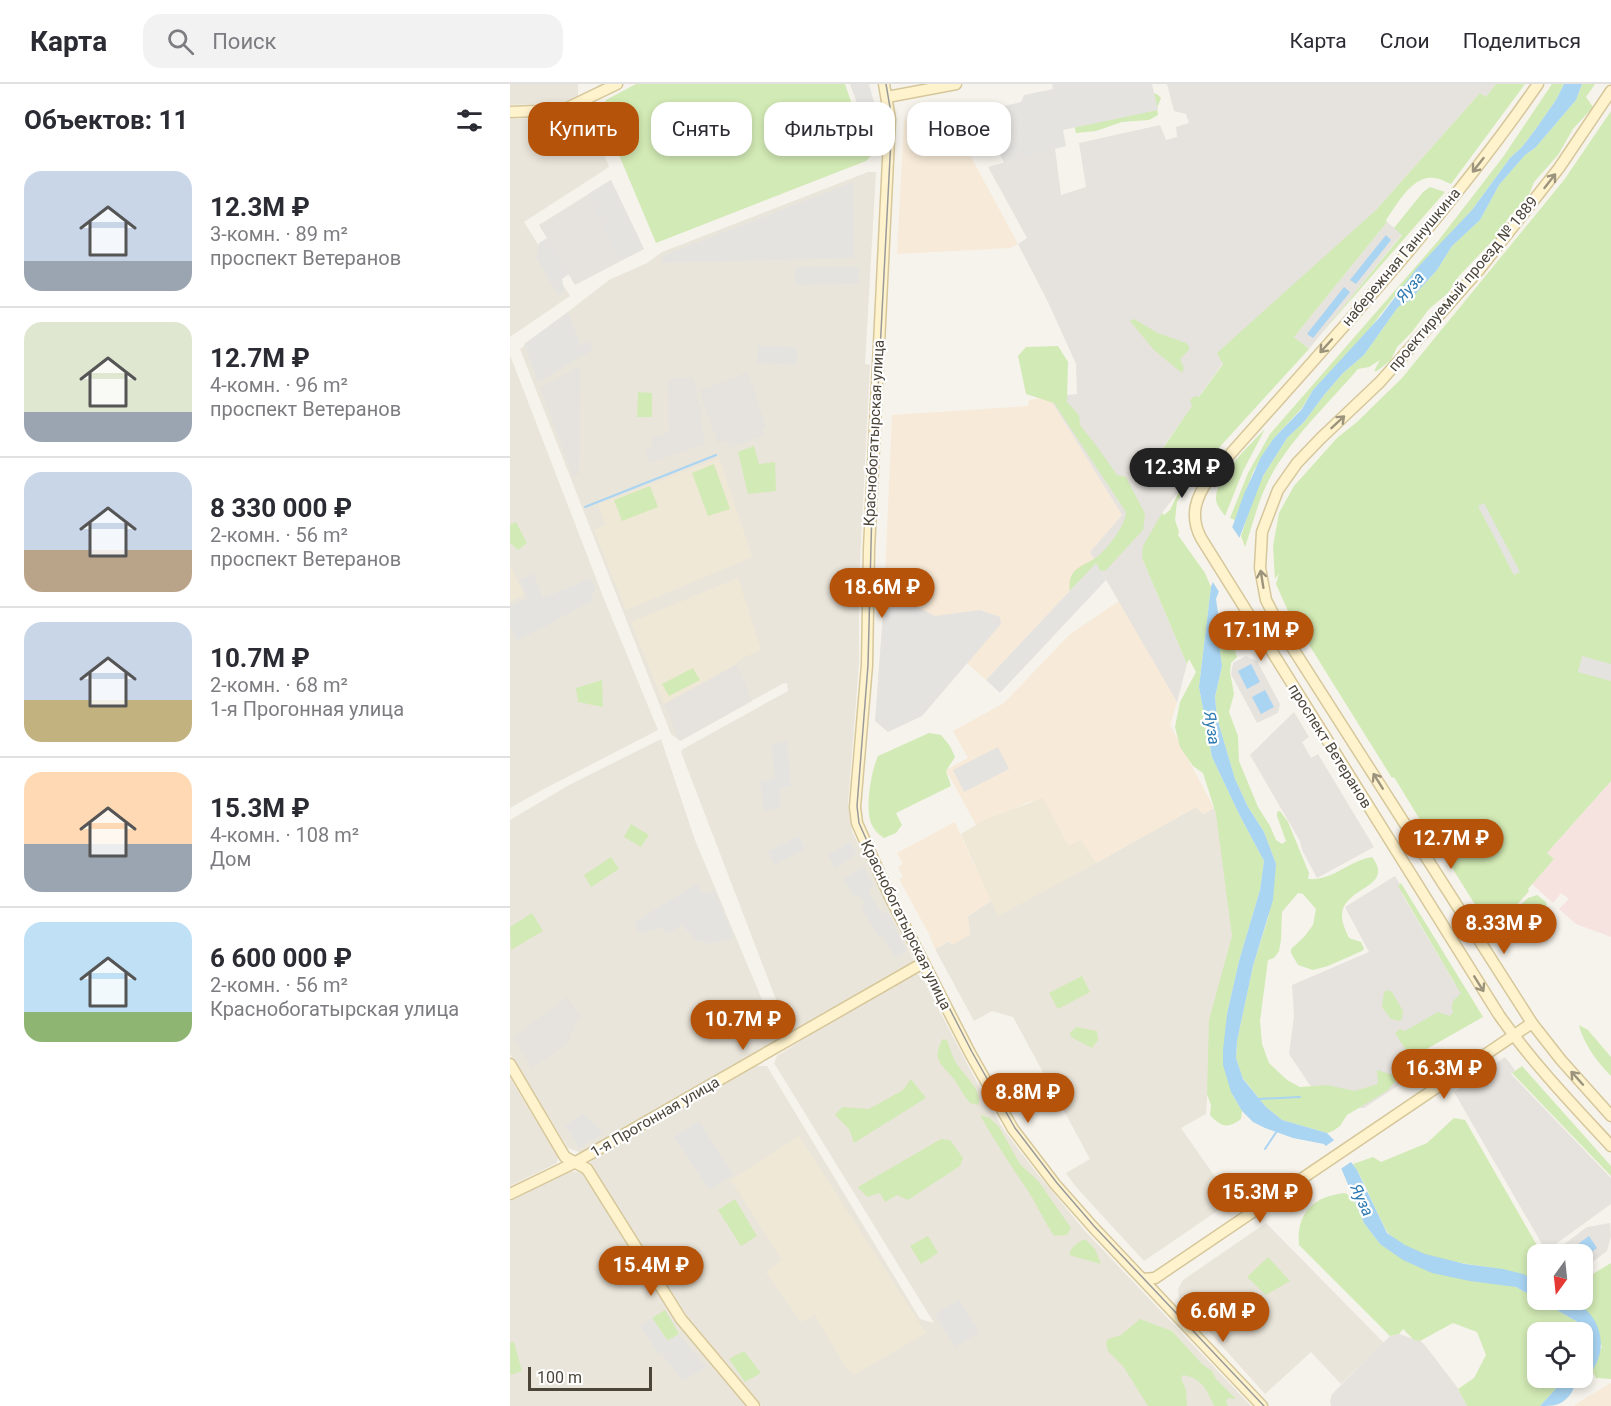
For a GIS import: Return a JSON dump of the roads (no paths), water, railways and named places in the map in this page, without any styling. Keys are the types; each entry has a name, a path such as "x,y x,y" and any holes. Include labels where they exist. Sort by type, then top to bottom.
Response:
{"main road":[{"path":"510,112 563,110 617,84"},
{"name":"Краснобогатырская улица","path":"884,84 890,119 876,367 868,560 867,665 855,807 857,823 923,963 983,1078 1013,1129 1055,1184 1093,1227 1262,1406"},
{"path":"887,97 956,84"},
{"name":"набережная Ганнушкина","path":"1257,424 1370,297 1511,123 1538,84"},
{"name":"проектируемый проезд № 1889","path":"1297,463 1380,382 1479,270 1559,168 1611,91"},
{"name":"проспект Ветеранов","path":"1257,424 1210,477 1196,502 1194,517 1196,528 1242,607 1513,1036 1611,1146"},
{"name":"проспект Ветеранов","path":"1297,463 1278,490 1262,532 1260,568 1266,600 1283,633 1532,1023 1561,1060 1611,1116"},
{"name":"1-я Прогонная улица","path":"510,1194 576,1162 923,963"},
{"path":"1143,1279 1155,1278 1532,1023"},
{"path":"510,1064 565,1156 587,1169 689,1331 754,1406"},
{"path":"1163,1300 1162,1286 1167,1276 1185,1257"}],"water":[{"name":"Яуза","path":"1564,84 1582,84 1576,100 1535,148 1525,155 1499,185 1480,220 1452,246 1437,270 1409,301 1398,307 1364,355 1343,373 1304,422 1287,438 1263,476 1216,599 1222,666 1215,697 1217,718 1235,779 1248,807 1264,832 1276,864 1273,900 1253,966 1237,1041 1236,1058 1243,1079 1266,1107 1282,1120 1327,1133 1336,1142 1357,1170 1387,1233 1425,1254 1523,1274 1527,1276 1527,1293 1516,1287 1432,1273 1403,1260 1380,1244 1364,1223 1339,1163 1324,1144 1293,1138 1253,1122 1242,1111 1231,1092 1223,1065 1227,1014 1239,961 1260,890 1264,861 1212,757 1199,687 1211,587 1244,494 1261,457 1274,438 1302,409 1313,390 1380,317 1417,268 1472,210 1556,100"},
{"path":"1386,235 1391,240 1356,284 1350,280"},
{"path":"1344,287 1350,292 1313,338 1307,334"},
{"path":"1251,664 1260,682 1247,689 1238,671"},
{"path":"1265,690 1274,707 1261,714 1252,697"},
{"path":"1589,1236 1597,1248 1593,1251 1593,1244 1578,1244"},
{"path":"1557,1310 1587,1310 1594,1320 1601,1339 1601,1349 1593,1368 1593,1322 1576,1321"},
{"path":"1556,1388 1574,1388 1563,1402 1540,1406"}],"waterway":[{"path":"585,507 716,455"},
{"path":"1258,1099 1300,1097"},
{"path":"1265,1149 1277,1131"}],"tram line":[{"path":"886,84 892,119 872,506 868,665 857,806 859,823 892,897 972,1052 1015,1128 1057,1183 1094,1226 1264,1406"}]}
